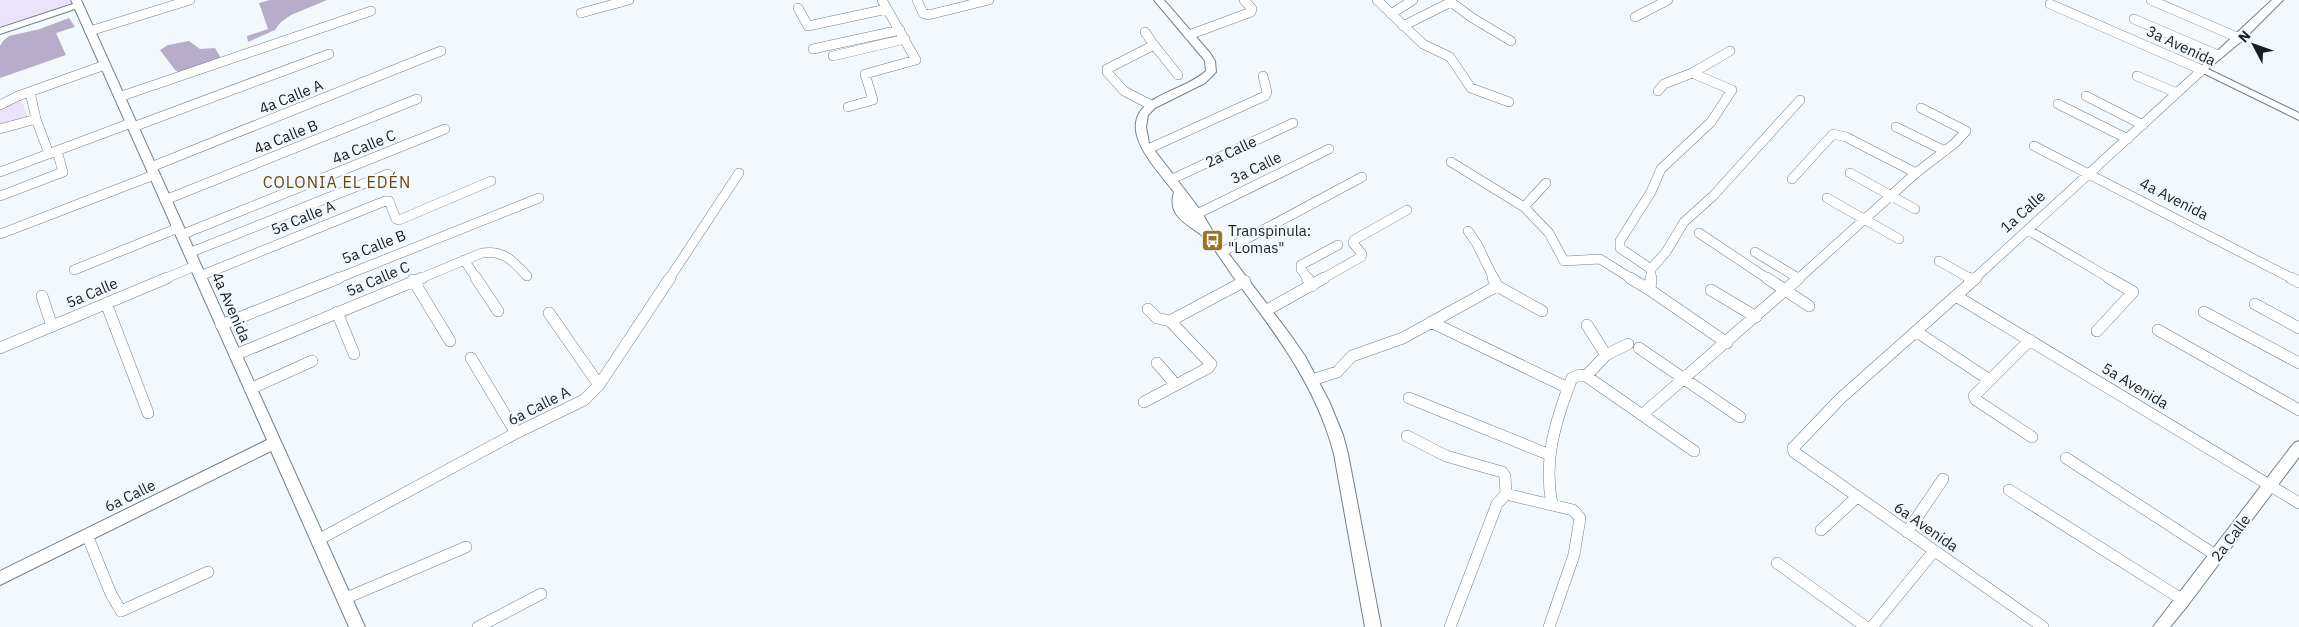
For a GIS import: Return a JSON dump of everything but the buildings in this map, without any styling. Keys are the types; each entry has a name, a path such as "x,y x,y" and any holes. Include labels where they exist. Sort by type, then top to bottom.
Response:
{"street":[{"path":"90,31 190,0"},
{"path":"581,12 629,0"},
{"path":"848,107 874,100 865,74 916,60 882,0"},
{"path":"917,0 923,13 928,15 990,0"},
{"path":"1159,0 1206,55 1210,61 1210,72 1202,80 1151,106 1143,114 1139,126 1140,135 1179,193 1197,214 1210,237 1267,310 1312,380 1329,416 1341,454 1373,627"},
{"path":"1189,35 1251,12 1252,9 1244,0"},
{"path":"1377,0 1423,44 1450,57 1470,88 1509,102"},
{"path":"1391,14 1413,0"},
{"path":"1635,17 1668,0"},
{"path":"2151,0 2239,38"},
{"name":"1a Calle","path":"1793,450 1794,446 1841,398 1956,296 2218,55 2239,38 2278,0"},
{"path":"1403,26 1451,2 1512,41"},
{"path":"0,31 77,3"},
{"name":"4a Avenida","path":"77,3 357,627"},
{"name":"3a Avenida","path":"2050,4 2202,70 2299,117"},
{"path":"798,8 808,26 887,9"},
{"path":"119,97 371,11"},
{"path":"2134,19 2218,55"},
{"path":"813,49 900,30"},
{"path":"1145,32 1178,75"},
{"path":"833,56 905,40"},
{"path":"1151,106 1124,91 1107,70 1154,45"},
{"name":"4a Calle A","path":"0,234 441,51"},
{"path":"1658,91 1668,82 1692,73 1730,51"},
{"path":"0,172 329,54"},
{"path":"0,105 105,65"},
{"path":"1651,269 1620,248 1620,241 1651,192 1661,169 1711,122 1732,90 1692,73"},
{"path":"1148,149 1265,96 1267,92 1264,76"},
{"path":"2137,76 2177,93"},
{"path":"0,196 63,172 36,119 30,92"},
{"path":"2086,96 2143,125"},
{"name":"4a Calle B","path":"166,200 417,99"},
{"path":"1650,290 1651,269 1670,246 1684,222 1713,196 1800,100"},
{"path":"2058,104 2128,139"},
{"path":"1643,414 1727,343 1916,172 1955,143 1965,130 1921,108"},
{"path":"0,129 36,119"},
{"name":"2a Calle","path":"1170,180 1293,123"},
{"path":"1896,127 1945,151"},
{"name":"4a Calle C","path":"74,270 180,232 445,129"},
{"path":"1792,179 1833,134 1842,135 1916,172"},
{"name":"4a Avenida","path":"2034,146 2299,282"},
{"name":"3a Calle","path":"1197,214 1329,148"},
{"path":"1451,162 1524,207 1546,230 1564,261 1600,259 1650,290 1727,343"},
{"name":"6a Calle A","path":"318,540 585,399 599,385 739,173"},
{"path":"1850,173 1915,209"},
{"path":"189,253 388,174"},
{"path":"1222,252 1362,177"},
{"name":"5a Calle A","path":"197,271 385,201 389,201 396,219 400,220 491,181"},
{"path":"1524,207 1546,183"},
{"path":"1179,193 1178,203 1187,219 1210,237"},
{"name":"5a Calle B","path":"221,325 539,198"},
{"path":"1827,198 1899,239"},
{"path":"1267,310 1361,257 1363,255 1353,243 1354,240 1407,210"},
{"path":"2028,230 2134,292 2097,331"},
{"path":"1468,231 1477,244 1497,286 1542,311"},
{"path":"1699,233 1809,306"},
{"path":"1312,286 1301,266 1338,245"},
{"name":"5a Calle C","path":"235,355 413,280 489,252 502,252 527,276"},
{"path":"1755,252 1798,278"},
{"path":"464,260 498,311"},
{"path":"1939,261 1973,280"},
{"name":"5a Calle","path":"0,348 106,303 197,271"},
{"path":"413,280 450,341"},
{"path":"1170,321 1245,282"},
{"path":"1312,380 1339,371 1352,356 1388,345 1497,286"},
{"path":"1711,290 1756,317"},
{"path":"42,296 52,326"},
{"name":"5a Avenida","path":"1956,296 2299,503"},
{"path":"106,303 148,413"},
{"path":"2255,304 2299,328"},
{"path":"1144,402 1208,368 1211,362 1170,321 1157,318 1148,309"},
{"path":"337,312 354,354"},
{"path":"2204,312 2299,363"},
{"path":"549,313 599,385"},
{"path":"1432,322 1568,388"},
{"path":"1587,325 1606,355"},
{"path":"2158,330 2299,410"},
{"path":"1916,332 1988,379"},
{"path":"2030,340 1988,379 1974,394 1974,398 2032,437"},
{"path":"1586,376 1606,355 1628,344"},
{"path":"1639,348 1740,417"},
{"path":"471,358 516,434"},
{"path":"250,389 312,361"},
{"path":"1157,363 1176,385"},
{"path":"1552,504 1548,473 1550,456 1568,388 1574,376 1586,376 1694,451"},
{"path":"1409,398 1550,456"},
{"path":"1407,436 1446,456 1502,472 1505,476 1506,494 1497,504 1450,627"},
{"name":"6a Calle","path":"0,578 274,443"},
{"name":"2a Calle","path":"2161,627 2299,447"},
{"name":"6a Avenida","path":"1793,450 2043,627"},
{"path":"2066,458 2217,556"},
{"path":"1908,532 1944,479"},
{"path":"2009,490 2183,600"},
{"path":"1506,494 1552,504 1576,512 1580,519 1580,525 1548,627"},
{"path":"1821,530 1857,497"},
{"path":"87,535 121,611 208,572"},
{"path":"344,599 466,547"},
{"path":"1872,627 1934,551"},
{"path":"1777,563 1866,627"},
{"path":"478,627 541,594"}],"shaded area":[{"path":"0,0 72,0 74,4 0,28"},
{"path":"270,0 327,0 291,15 281,22 275,30 248,42 247,36 268,29 259,3"},
{"path":"69,18 75,27 56,33 66,55 0,78 0,46 3,41 9,36 40,29"},
{"path":"189,41 200,49 215,48 222,60 181,73 175,70 160,50 168,45"},
{"path":"21,97 29,121 0,130 0,107"}],"place":[{"name":"Transpinula: \"Lomas\"","path":"1212,240"}],"district":[{"name":"COLONIA EL EDÉN","path":"337,182"}]}
